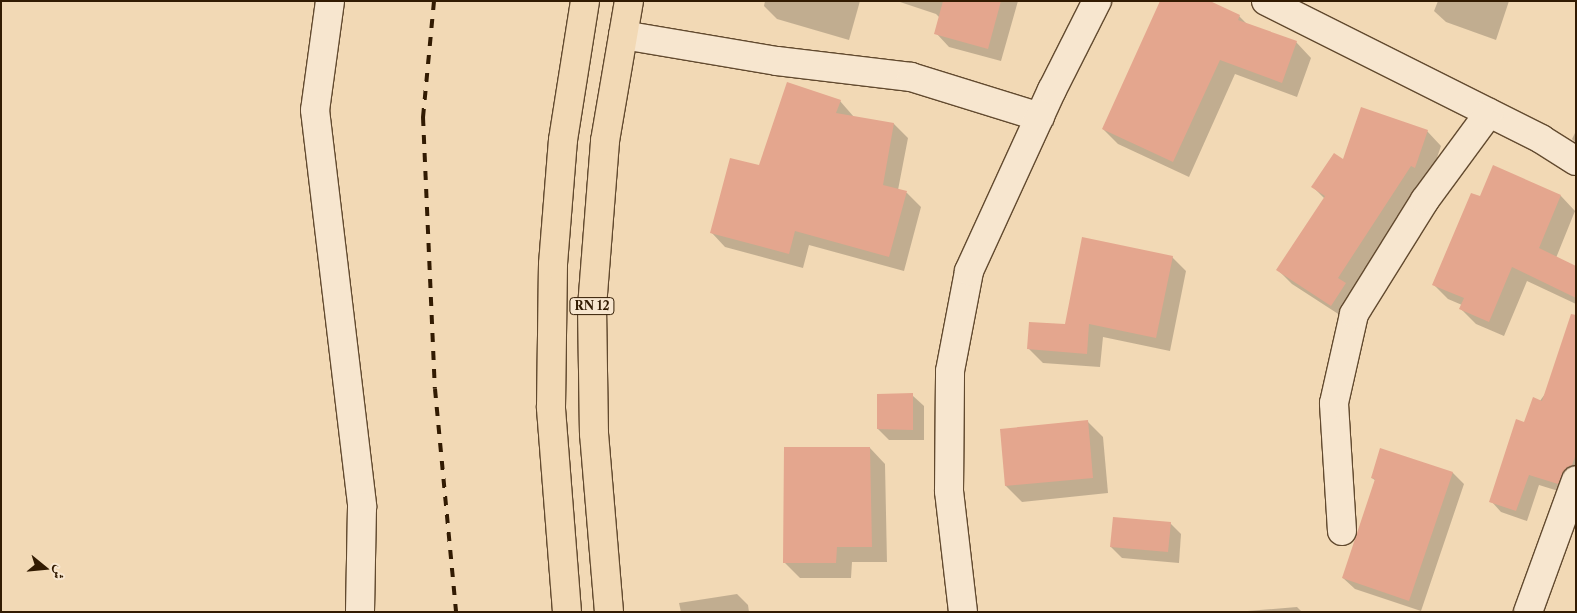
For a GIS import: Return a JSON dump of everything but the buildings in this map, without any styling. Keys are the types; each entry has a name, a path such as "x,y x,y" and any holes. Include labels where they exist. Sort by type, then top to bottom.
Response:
{"highway":[{"name":"RN 12","path":"567,612 551,407 553,264 563,140 585,1"},
{"name":"RN 12","path":"609,612 594,434 592,307 605,142 629,1"}],"street":[{"path":"330,1 314,110 362,507 360,612"},
{"path":"963,612 949,491 950,371 969,271 1040,117 1097,1"},
{"path":"1266,1 1541,139 1576,161"},
{"path":"624,35 778,61 910,77 1040,117"},
{"path":"1342,531 1334,403 1354,314 1425,200 1489,113"},
{"path":"1528,612 1576,480"}],"railway":[{"path":"434,1 423,117 435,389 456,612"}]}
